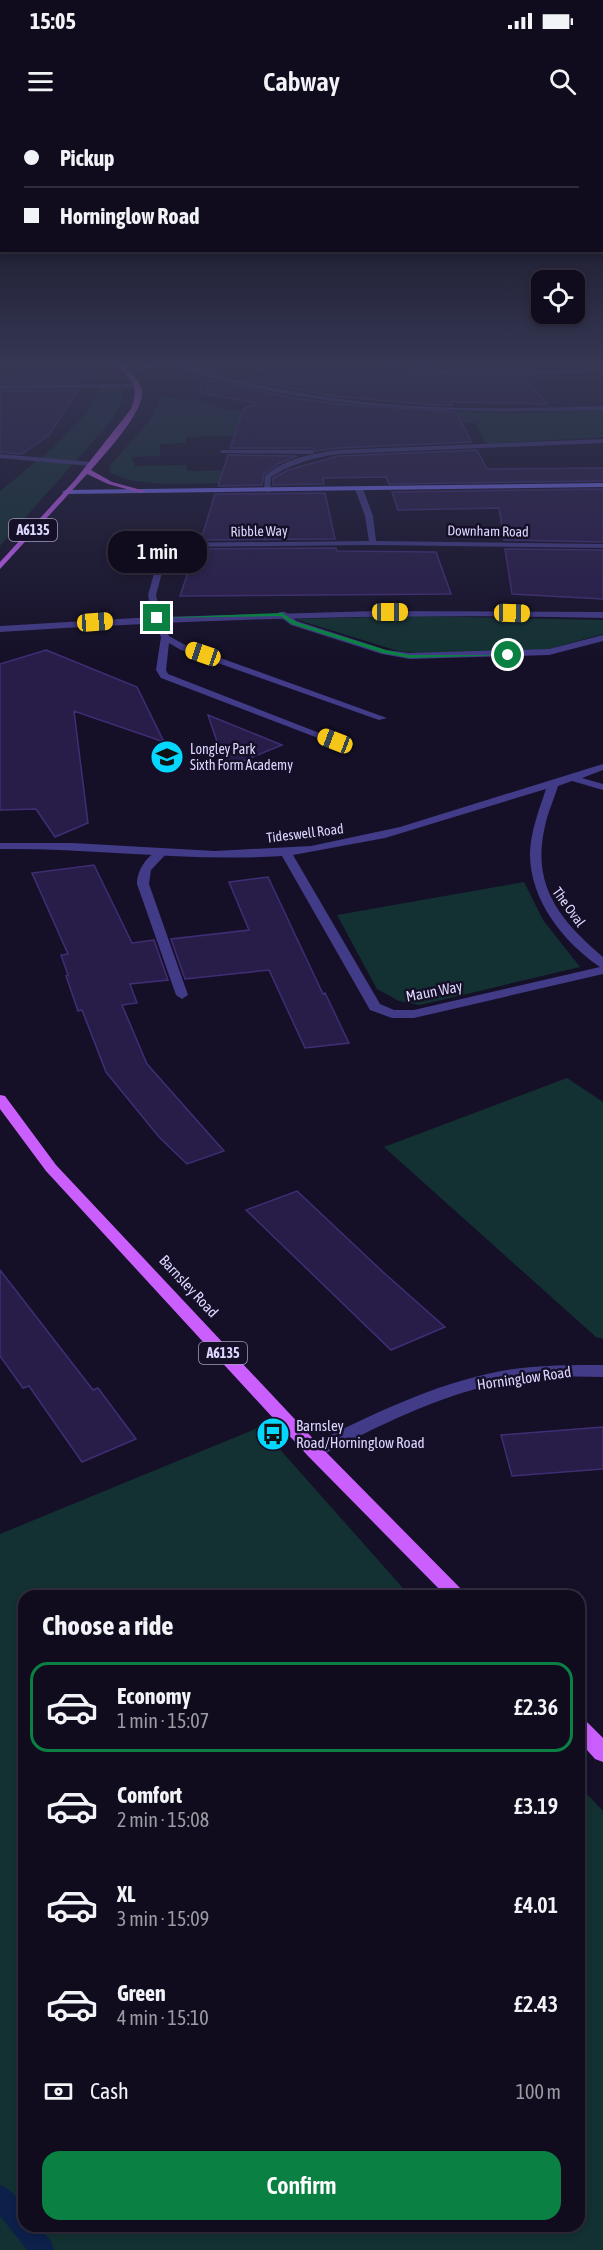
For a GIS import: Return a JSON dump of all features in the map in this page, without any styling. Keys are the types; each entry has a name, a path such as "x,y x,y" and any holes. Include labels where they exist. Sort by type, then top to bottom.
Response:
{"main road":[{"name":"A6135","path":"0,567 90,464"},
{"path":"88,467 110,483 141,491"},
{"path":"66,492 603,486"},
{"name":"Barnsley Road","path":"0,1099 51,1168 315,1451 452,1590"},
{"path":"585,1734 603,1753"}],"street":[{"path":"67,464 88,467"},
{"path":"268,490 268,476 275,469 289,464"},
{"path":"359,489 369,516 373,543"},
{"name":"Downham Road","path":"373,543 603,546"},
{"name":"Ribble Way","path":"157,618 152,595 166,545 373,543"},
{"path":"0,629 157,618 282,614 468,612 603,615"},
{"path":"282,614 294,623 385,652 410,656 549,652 603,638"},
{"path":"157,618 165,637 161,670 164,676 335,741"},
{"path":"165,637 184,648 382,718"},
{"name":"Tideswell Road","path":"0,846 84,846 200,855 286,853 345,845 398,832 603,767"},
{"path":"572,778 603,787"},
{"name":"The Oval","path":"553,784 539,827 534,859 540,894 568,934 603,964"},
{"path":"162,852 147,866 142,876 143,884 182,995"},
{"name":"Maun Way","path":"286,853 375,1007 392,1014 414,1014 603,970"},
{"name":"Horninglow Road","path":"315,1451 434,1397 485,1380 529,1374 603,1371"}],"green space":[{"path":"33,464 72,464 0,546 0,491"},
{"path":"111,464 186,465 187,471 248,470 248,464 273,464 243,483 162,484 128,480 110,473 109,467"},
{"path":"416,616 603,620 603,634 549,649 513,653 416,653 398,651 295,619"},
{"path":"524,882 543,920 580,967 420,1005 399,1001 377,989 337,915"},
{"path":"567,1078 603,1102 603,1339 596,1337 384,1147"},
{"path":"260,1427 405,1590 18,1590 18,2232 585,2232 585,1792 603,1811 603,2250 0,2250 0,1534"}],"building":[{"path":"225,464 278,464 264,474 262,485 218,486"},
{"path":"308,464 485,464 487,469 603,468 603,481 389,484 386,477 323,478 324,484 273,485 273,478 288,470"},
{"path":"603,489 603,542 504,540 499,508 398,510 392,492"},
{"path":"325,493 335,539 201,540 215,494"},
{"path":"336,548 337,551 436,552 451,594 180,596 196,549"},
{"path":"505,549 603,550 603,599 512,594"},
{"path":"46,650 137,687 164,742 74,711 88,823 55,837 36,809 0,810 0,664"},
{"path":"208,715 282,745 226,768"},
{"path":"94,865 132,943 154,940 168,980 130,984 137,1003 122,1005 147,1064 224,1151 187,1164 159,1137 106,1072 82,1010 78,1011 61,955 68,954 32,873"},
{"path":"268,877 323,994 325,993 349,1043 305,1048 269,970 185,979 171,939 249,930 229,882"},
{"path":"297,1191 445,1327 391,1350 246,1210"},
{"path":"0,1270 93,1390 98,1388 136,1439 82,1462 29,1386 23,1388 0,1356"},
{"path":"603,1427 603,1469 512,1476 501,1435"}],"waterway":[{"path":"0,2197 18,2220"},
{"path":"28,2232 42,2250"}],"place":[{"name":"Longley Park Sixth Form Academy","path":"167,757"},
{"name":"Barnsley Road/Horninglow Road","path":"273,1434"}],"route":[{"path":"157,618 282,614 294,623 385,652 410,656 508,655"}]}
